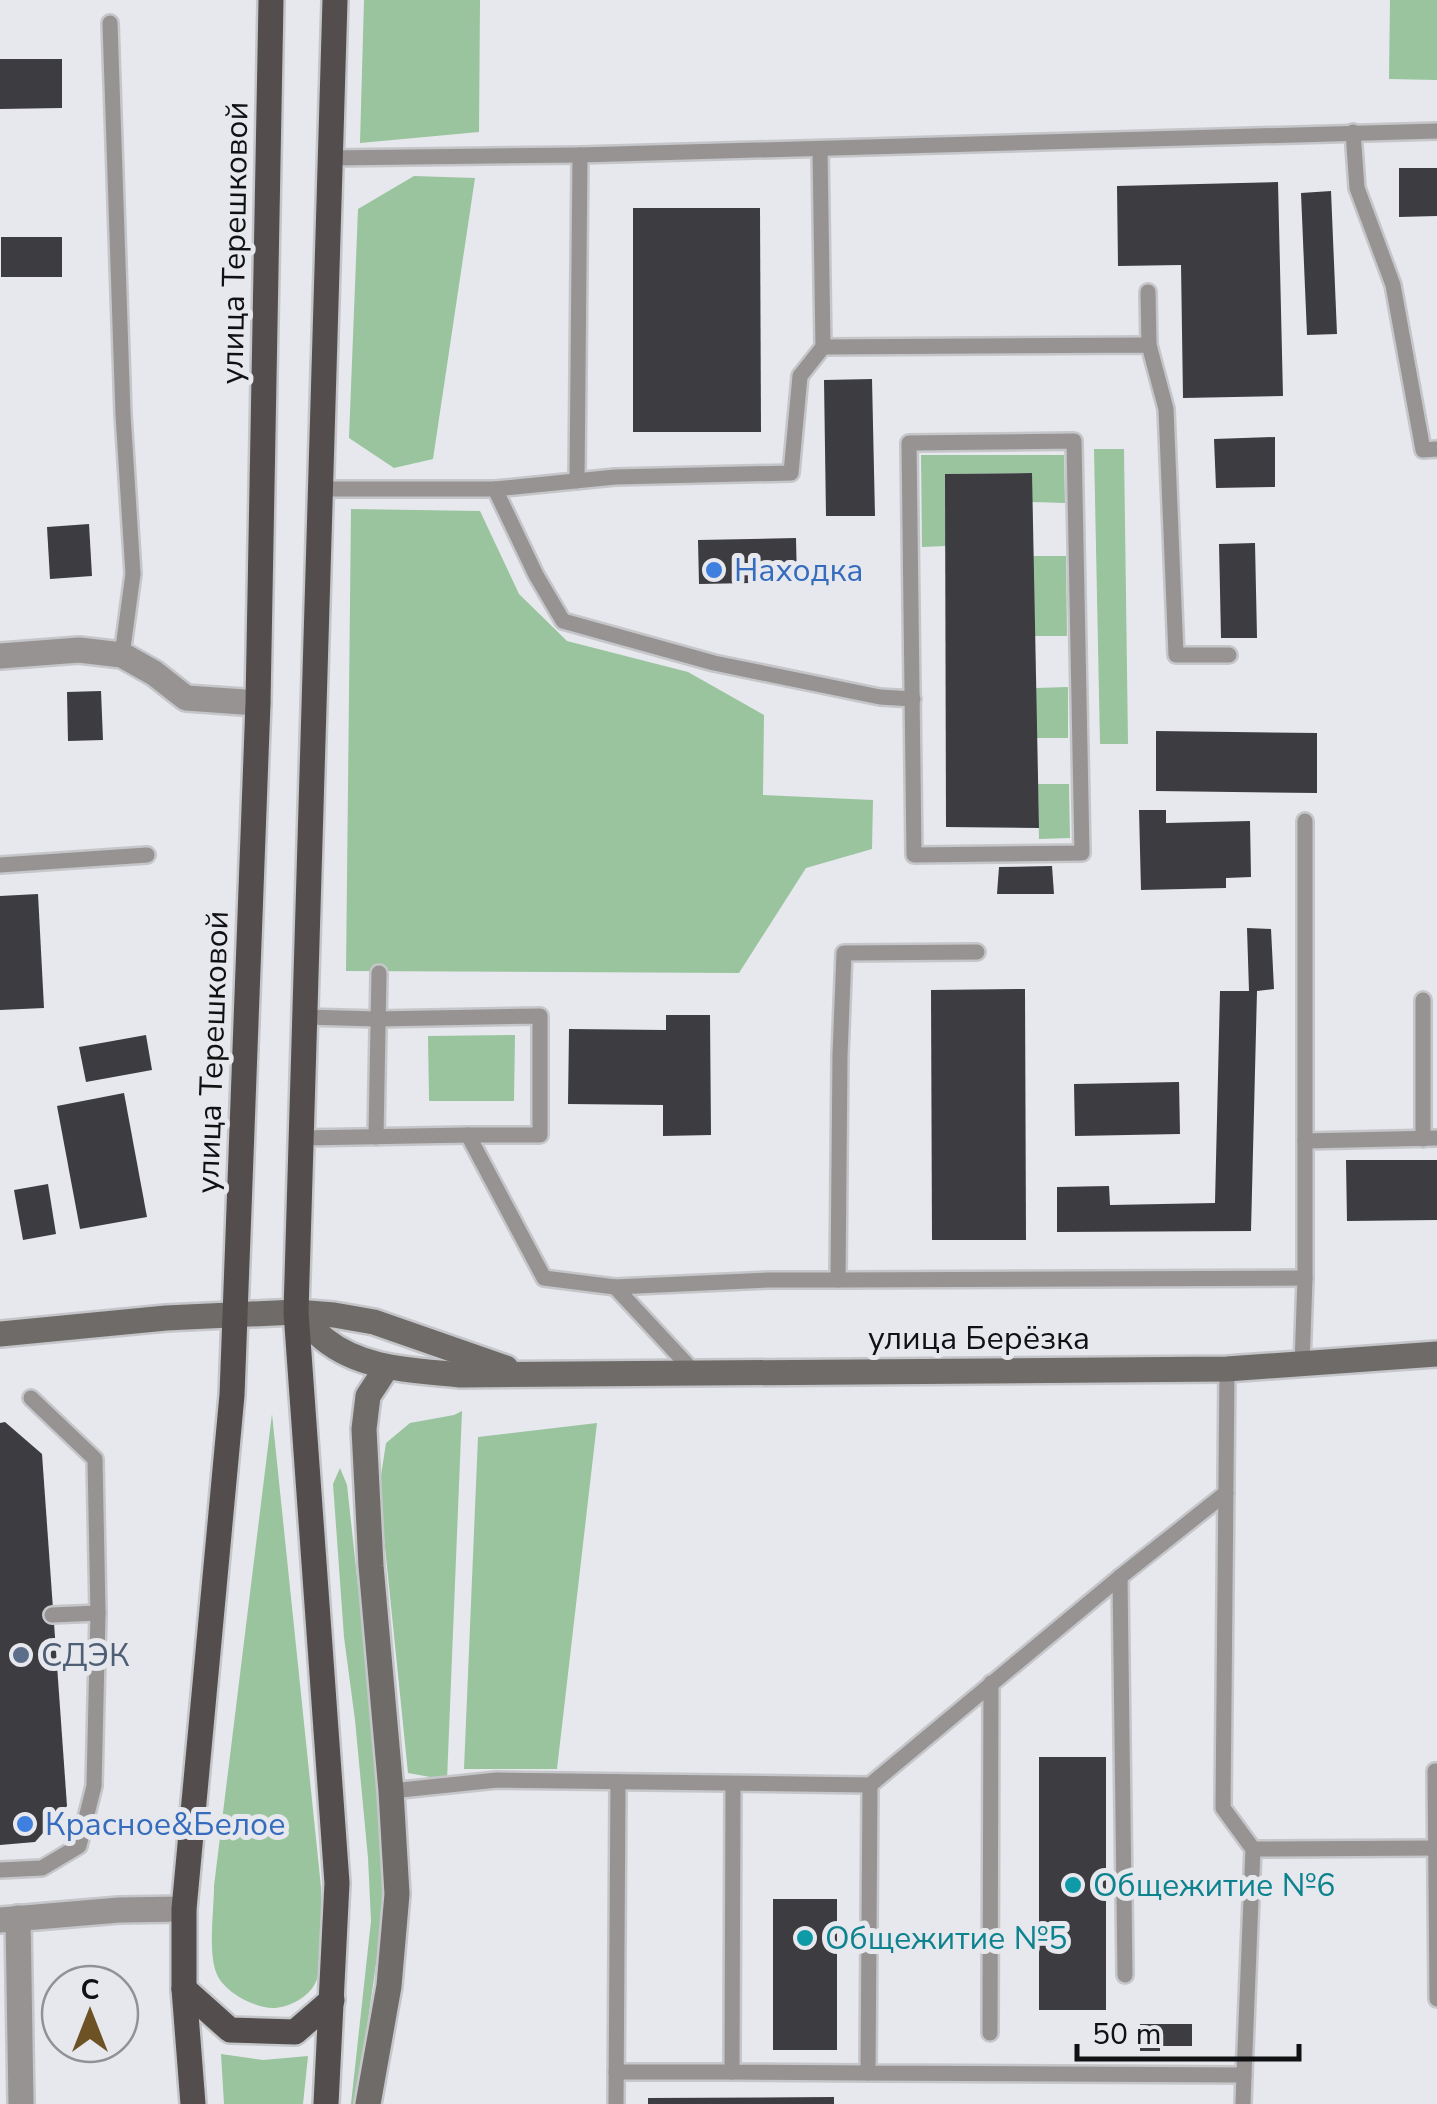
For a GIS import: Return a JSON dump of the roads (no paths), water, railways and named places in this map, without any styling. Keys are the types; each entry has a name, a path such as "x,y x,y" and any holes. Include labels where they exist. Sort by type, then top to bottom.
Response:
{"main road":[{"name":"улица Терешковой","path":"193,2104 184,1990 184,1910 227,1452 234,1314 258,703 272,0"},
{"path":"326,2104 337,1882 296,1312 334,0"},
{"name":"улица Берёзка","path":"296,1312 326,1341 356,1359 387,1367 460,1374 1227,1369 1437,1354"},
{"name":"улица Берёзка","path":"0,1334 166,1318 296,1312 374,1322 520,1374"},
{"path":"368,2104 389,1986 397,1894 364,1429 368,1396 387,1367"},
{"path":"184,1990 230,2030 296,2032 332,2000"}],"street":[{"path":"0,656 79,650 122,656 154,673 186,698 258,703"},
{"path":"21,2104 9,1919 119,1910 184,1910"}],"lane":[{"path":"110,23 133,574 122,656"},
{"path":"330,158 580,156 1437,131"},
{"path":"1354,132 1358,188 1393,285 1423,450 1437,450"},
{"path":"322,489 495,489 616,478 791,472 800,376 823,347 820,149"},
{"path":"577,481 580,156"},
{"path":"1148,292 1149,345 1166,410 1176,656 1229,656"},
{"path":"823,347 1149,345"},
{"path":"1074,441 1082,853 914,855 913,699 909,443 1074,441"},
{"path":"495,489 536,576 563,621 714,663 880,697 913,699"},
{"path":"1302,1365 1305,822"},
{"path":"0,866 146,855"},
{"path":"838,1280 844,953 977,952"},
{"path":"376,1136 378,973"},
{"path":"1305,1140 1430,1138 1423,1000"},
{"path":"302,1138 540,1135 540,1016 306,1017"},
{"path":"468,1135 544,1278 615,1286 770,1280 1305,1278"},
{"path":"615,1286 694,1372"},
{"path":"1227,1369 1224,1808 1253,1849 1243,2104"},
{"path":"0,1870 42,1868 78,1846 94,1786 98,1613 95,1459 32,1398"},
{"path":"392,1790 498,1780 870,1785 1226,1494"},
{"path":"1120,1577 1124,1976"},
{"path":"52,1615 98,1613"},
{"path":"990,2033 991,1683"},
{"path":"1437,1771 1437,1999"},
{"path":"616,2104 618,1782"},
{"path":"732,2072 734,1784"},
{"path":"868,2074 870,1785"},
{"path":"1253,1849 1436,1848"},
{"path":"616,2072 1244,2076"}],"place":[{"name":"Находка","path":"714,570"},
{"name":"СДЭК","path":"21,1655"},
{"name":"Красное&Белое","path":"25,1824"},
{"name":"Общежитие №6","path":"1073,1885"},
{"name":"Общежитие №5","path":"805,1938"}]}
